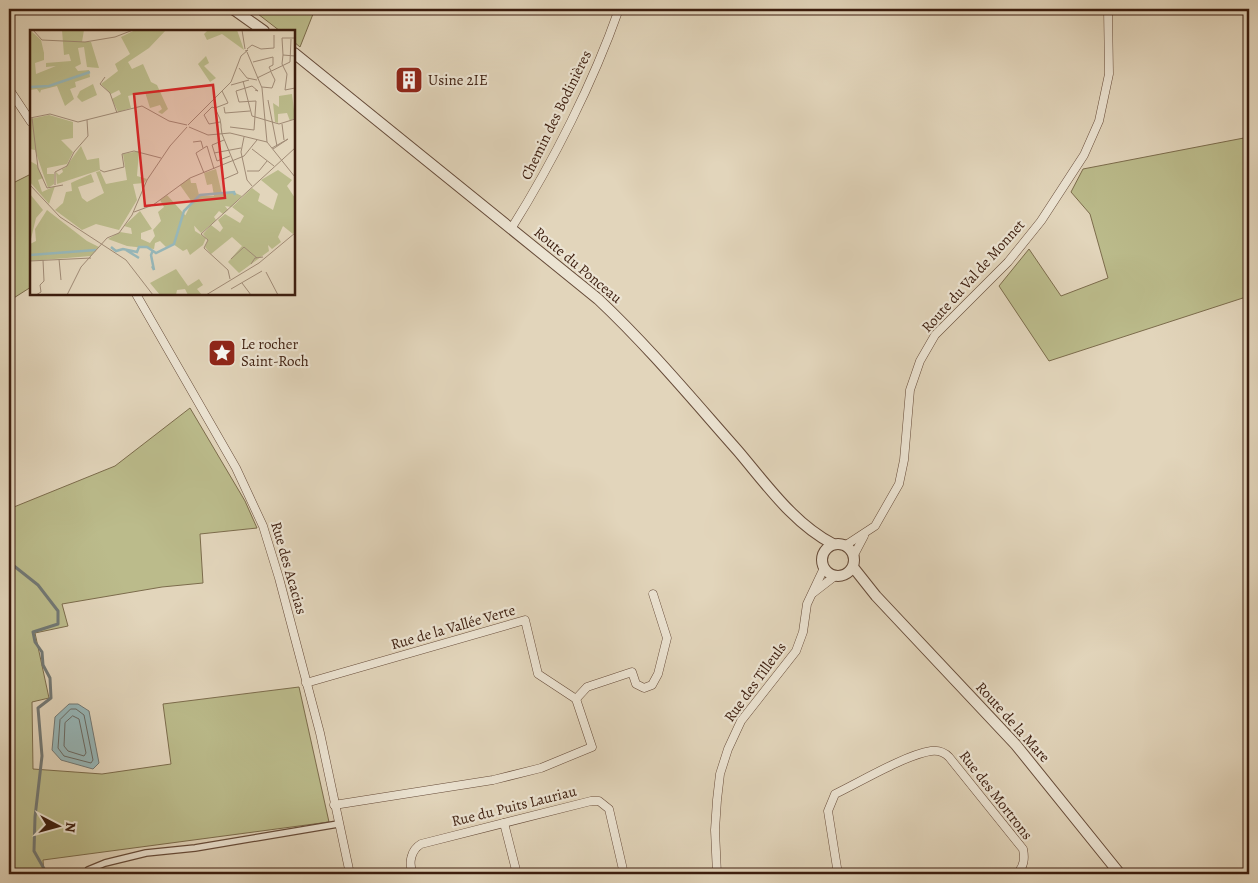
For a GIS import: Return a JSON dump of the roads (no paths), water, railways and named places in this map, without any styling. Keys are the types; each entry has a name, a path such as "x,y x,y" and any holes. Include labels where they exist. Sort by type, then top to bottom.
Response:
{"street":[{"path":"233,9 263,30"},
{"name":"Chemin des Bodinières","path":"511,230 527,205 594,74 619,9"},
{"name":"Route du Val de Monnet","path":"846,545 875,526 899,484 904,460 910,390 920,361 935,335 1008,262 1042,221 1084,155 1098,121 1109,74 1108,9"},
{"name":"Route du Ponceau","path":"295,54 598,299 640,339 768,487 811,532 823,554"},
{"path":"9,89 30,120"},
{"name":"Rue des Acacias","path":"137,295 251,497 263,526 279,578 320,733 350,874"},
{"name":"Route du Ponceau","path":"811,532 833,544"},
{"name":"Route du Val de Monnet","path":"854,555 865,534"},
{"path":"811,594 835,576 850,571 854,555 846,545 833,544 823,554 824,568 835,576"},
{"name":"Rue des Tilleuls","path":"717,874 715,830 717,800 720,774 728,749 741,721 796,651 803,632 807,604 824,568"},
{"name":"Route de la Mare","path":"850,571 876,596 1016,745 1120,874"},
{"path":"334,805 493,780 541,768 592,747 576,699 587,687 632,672 636,684 644,688 652,685 658,674 667,638 653,594"},
{"name":"Rue de la Vallée Verte","path":"306,683 525,620 538,674 576,699"},
{"name":"Rue des Mortrons","path":"838,874 828,811 835,794 905,760 931,751 945,753 950,757 1022,849 1024,857 1022,868 1017,874"},
{"name":"Rue du Puits Lauriau","path":"413,874 411,856 414,848 421,844 590,800 599,801 609,808 624,874"},
{"path":"504,823 517,874"},
{"path":"86,874 88,870 105,863 146,853 195,848 338,824"}],"water":[{"path":"69,704 78,704 89,711 99,763 93,769 61,760 52,750 55,717"}],"waterway":[{"path":"9,562 38,585 58,611 58,624 33,632 35,642 42,652 43,665 50,678 51,698 38,708 42,756 35,817 34,851 47,874"}],"place":[{"name":"Usine 2IE","path":"409,80"},
{"name":"Le rocher Saint-Roch","path":"222,353"}]}
